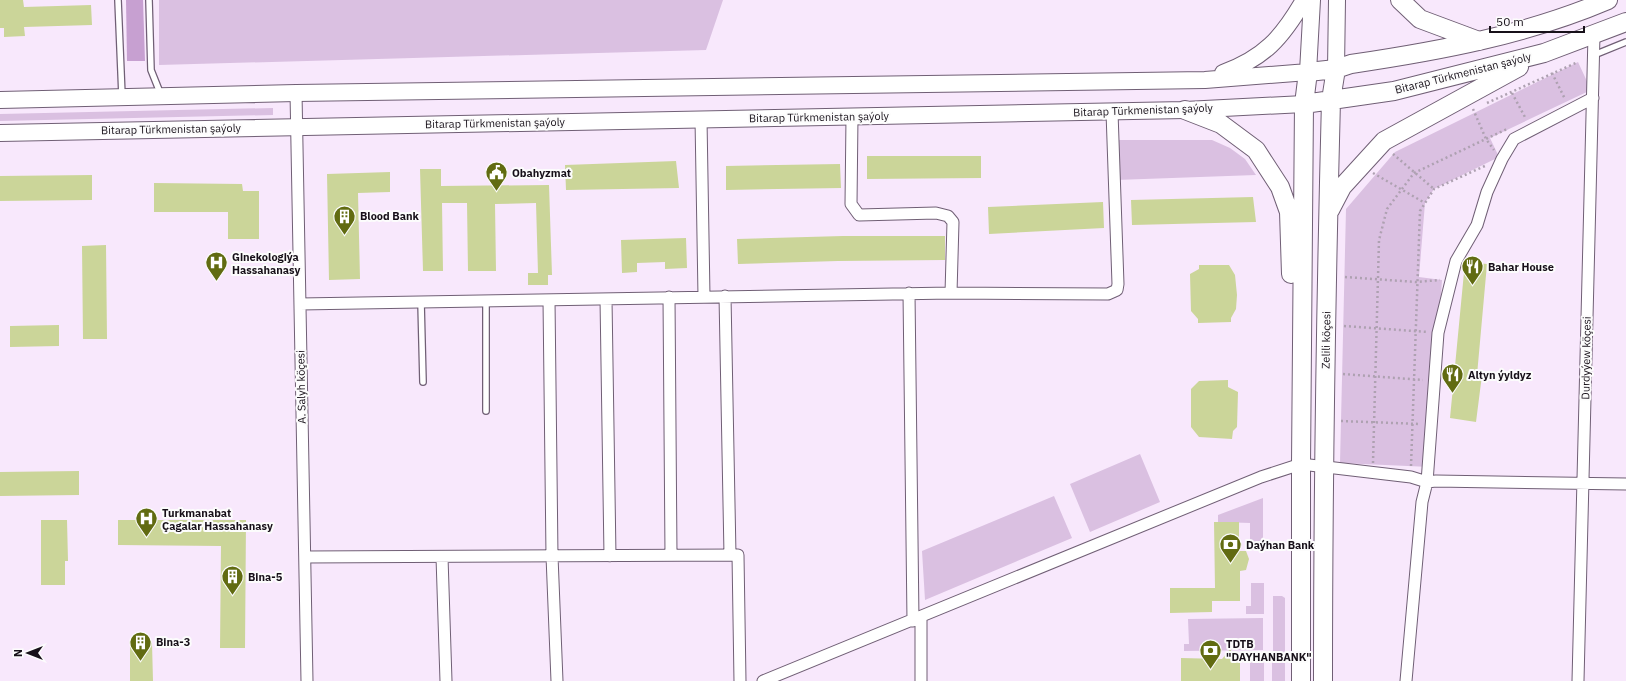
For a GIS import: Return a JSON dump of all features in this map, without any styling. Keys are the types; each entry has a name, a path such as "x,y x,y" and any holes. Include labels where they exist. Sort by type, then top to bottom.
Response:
{"main road":[{"path":"1205,80 1244,66 1271,47 1304,0"},
{"path":"1301,681 1304,104 1308,72 1312,0"},
{"name":"Zelili köçesi","path":"1323,681 1323,466 1328,212 1331,100 1336,69 1337,0"},
{"path":"1400,0 1420,19 1480,42"},
{"path":"0,100 161,95 1205,80 1336,69 1351,64 1480,42 1538,27 1608,0"},
{"name":"Bitarap Türkmenistan şaýoly","path":"0,133 1112,112 1304,104 1394,90 1544,53 1626,22"},
{"path":"1328,212 1342,187 1384,141 1544,53"},
{"path":"1185,110 1221,124 1256,150 1280,187 1288,212 1292,290 1302,299"}],"street":[{"name":"Durdyýew köçesi","path":"1578,681 1594,35"},
{"name":"A. Salyh köçesi","path":"296,93 307,681"},
{"path":"1406,681 1422,502 1427,482 1436,381 1438,333 1456,261 1477,224 1487,192 1502,159 1514,139 1593,98"},
{"path":"300,304 951,292 1108,294 1116,290 1118,284 1112,112"},
{"path":"852,116 851,204 859,215 936,213 948,216 953,222 951,292"},
{"path":"701,120 704,296"},
{"path":"909,293 917,619 921,681"},
{"path":"725,296 730,555"},
{"path":"669,297 671,555"},
{"path":"606,299 610,556"},
{"path":"549,300 552,556 557,681"},
{"path":"762,681 917,619 1261,476 1301,464 1410,477 1427,482 1626,484"},
{"path":"305,557 738,555 740,681"},
{"path":"442,557 446,681"},
{"path":"792,669 792,681"}],"lane":[{"path":"118,0 122,96"},
{"path":"149,0 151,70 161,95"},
{"path":"1594,55 1626,42"},
{"path":"486,301 486,411"},
{"path":"421,302 423,382"}],"path":[{"path":"1486,104 1578,62"},
{"path":"1552,73 1564,100 1572,97"},
{"path":"1512,93 1526,119"},
{"path":"1466,112 1479,106"},
{"path":"1472,109 1486,139 1495,151"},
{"path":"1520,122 1532,116"},
{"path":"1373,473 1380,240 1387,209 1414,173 1512,126"},
{"path":"1388,159 1394,153 1414,173 1434,189"},
{"path":"1410,477 1416,282 1419,278 1417,261 1420,211 1434,189 1490,163"},
{"path":"1368,179 1378,168"},
{"path":"1373,173 1425,203"},
{"path":"1345,277 1416,282 1442,280"},
{"path":"1344,326 1438,333"},
{"path":"1343,374 1436,381"},
{"path":"1341,421 1432,424"}],"shaded area":[{"path":"126,0 143,0 145,61 127,61"},
{"path":"159,0 723,0 706,50 159,65"},
{"path":"1578,62 1591,90 1490,138 1499,157 1434,189 1425,203 1419,277 1442,280 1430,467 1340,463 1346,209 1395,152"},
{"path":"273,108 273,115 0,121 0,114"},
{"path":"1116,140 1212,140 1230,148 1245,159 1256,175 1116,180"},
{"path":"1140,454 1160,502 1090,532 1070,484"},
{"path":"1054,496 1072,538 925,600 922,551"},
{"path":"1263,498 1263,544 1250,544 1250,523 1218,522 1218,515"},
{"path":"1251,583 1264,583 1264,614 1246,614 1246,606 1251,606"},
{"path":"1273,596 1282,596 1285,598 1285,656 1273,656"},
{"path":"1263,618 1263,650 1184,651 1184,644 1189,644 1188,619"},
{"path":"1272,658 1285,658 1285,681 1272,681"},
{"path":"1250,659 1264,659 1264,681 1250,681"}],"building":[{"path":"0,0 23,0 24,7 91,5 92,25 24,27 25,36 4,37 4,28 0,28"},
{"path":"867,156 981,156 981,178 867,179"},
{"path":"676,161 679,188 566,190 565,165"},
{"path":"840,164 841,188 726,190 726,166"},
{"path":"420,169 441,169 441,186 549,185 552,275 548,275 548,285 528,285 528,273 538,273 536,203 495,204 496,271 468,271 467,203 442,203 443,271 423,271"},
{"name":"Blood Bank","path":"390,172 390,192 358,193 360,279 329,280 327,174"},
{"path":"92,175 92,200 0,201 0,176"},
{"path":"154,183 242,184 243,191 259,191 259,239 228,239 228,212 154,212"},
{"path":"1253,197 1256,222 1132,225 1131,200"},
{"path":"1103,202 1104,228 989,234 988,207"},
{"path":"843,236 945,236 945,260 738,264 737,239"},
{"path":"686,238 687,268 665,269 665,262 637,263 637,272 622,273 621,240"},
{"path":"106,245 107,339 83,339 82,246"},
{"path":"1465,262 1487,264 1477,375 1482,375 1476,422 1450,418"},
{"path":"1199,265 1229,265 1235,275 1237,295 1236,309 1231,318 1231,322 1198,323 1198,319 1191,311 1190,274 1199,269"},
{"path":"59,325 59,346 10,347 10,326"},
{"path":"1228,380 1228,387 1238,392 1237,427 1233,431 1232,439 1199,437 1191,427 1191,389 1199,381"},
{"path":"79,471 79,495 0,496 0,472"},
{"path":"41,520 67,520 68,561 65,561 65,585 41,585"},
{"name":"Bina-5","path":"118,520 246,520 245,648 220,648 221,546 118,545"},
{"name":"Daýhan Bank","path":"1214,522 1239,522 1239,551 1246,551 1249,559 1246,570 1240,571 1240,601 1212,601 1212,612 1170,613 1170,588 1215,588"},
{"name":"Bina-3","path":"130,643 152,643 153,681 130,681"},
{"name":"TDTB \"DAYHANBANK\"","path":"1231,648 1231,658 1240,658 1240,681 1181,681 1181,658 1222,659"}],"place":[{"name":"Obahyzmat","path":"497,192"},
{"name":"Blood Bank","path":"344,236"},
{"name":"Ginekologiýa Hassahanasy","path":"216,282"},
{"name":"Bahar House","path":"1473,286"},
{"name":"Altyn ýyldyz","path":"1453,394"},
{"name":"Turkmanabat Çagalar Hassahanasy","path":"146,538"},
{"name":"Daýhan Bank","path":"1231,564"},
{"name":"Bina-5","path":"233,596"},
{"name":"Bina-3","path":"141,662"},
{"name":"TDTB \"DAYHANBANK\"","path":"1211,670"}]}
